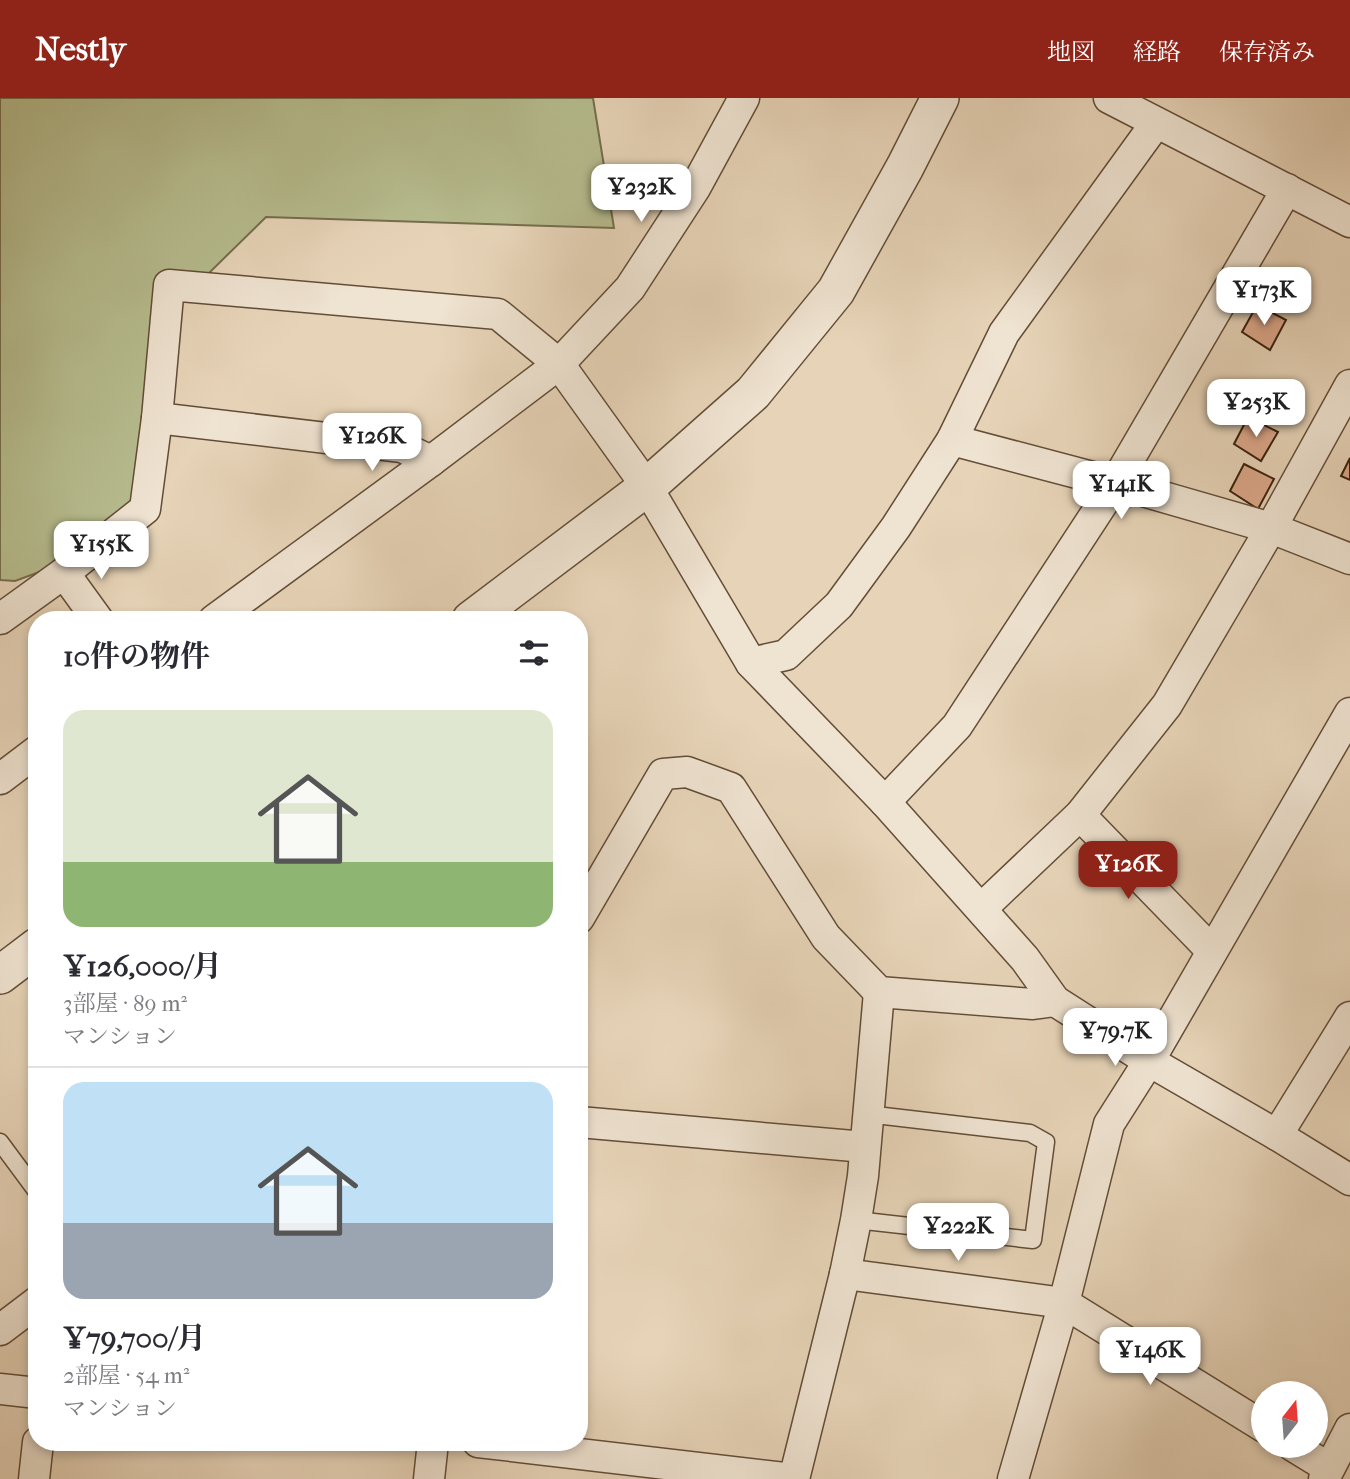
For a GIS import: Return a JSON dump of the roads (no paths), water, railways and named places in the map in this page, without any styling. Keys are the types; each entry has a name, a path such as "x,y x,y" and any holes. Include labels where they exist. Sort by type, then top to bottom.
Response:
{"street":[{"path":"226,611 431,461 558,363 630,288 695,188 744,98"},
{"path":"483,611 647,487 753,393 836,291 940,98"},
{"path":"1110,98 1350,222"},
{"path":"751,663 786,654 839,605 896,527 952,440 1004,333 1156,123"},
{"path":"885,802 957,726 1115,483 1287,189"},
{"path":"7,607 64,573 145,509 157,418 169,285 498,314 558,363 647,487 751,663 885,802 1025,959 1055,1001 1149,1061 1350,1180"},
{"path":"981,909 1080,815 1167,705 1271,528 1350,385"},
{"path":"157,418 402,447 431,461"},
{"path":"952,440 1271,528 1350,559"},
{"path":"64,573 91,611"},
{"path":"1013,1479 1064,1303 1109,1124 1149,1061 1350,713"},
{"path":"0,779 28,758"},
{"path":"588,903 663,774 687,772 731,788 826,937 879,992 1033,1004 1055,1001"},
{"path":"1080,815 1212,951"},
{"path":"0,975 28,954"},
{"path":"555,1451 793,1479 856,1220 863,1175 879,992"},
{"path":"1278,1135 1350,1017"},
{"path":"588,1123 865,1147"},
{"path":"845,1274 1064,1303 1251,1419"},
{"path":"0,1330 28,1309"},
{"path":"0,1389 28,1392"},
{"path":"1307,1458 1326,1474 1350,1429"},
{"path":"34,1479 37,1451"},
{"path":"429,1479 432,1451"}],"lane":[{"path":"856,1220 1034,1240 1046,1142 1030,1133 867,1114"},
{"path":"0,1142 28,1180"}]}
